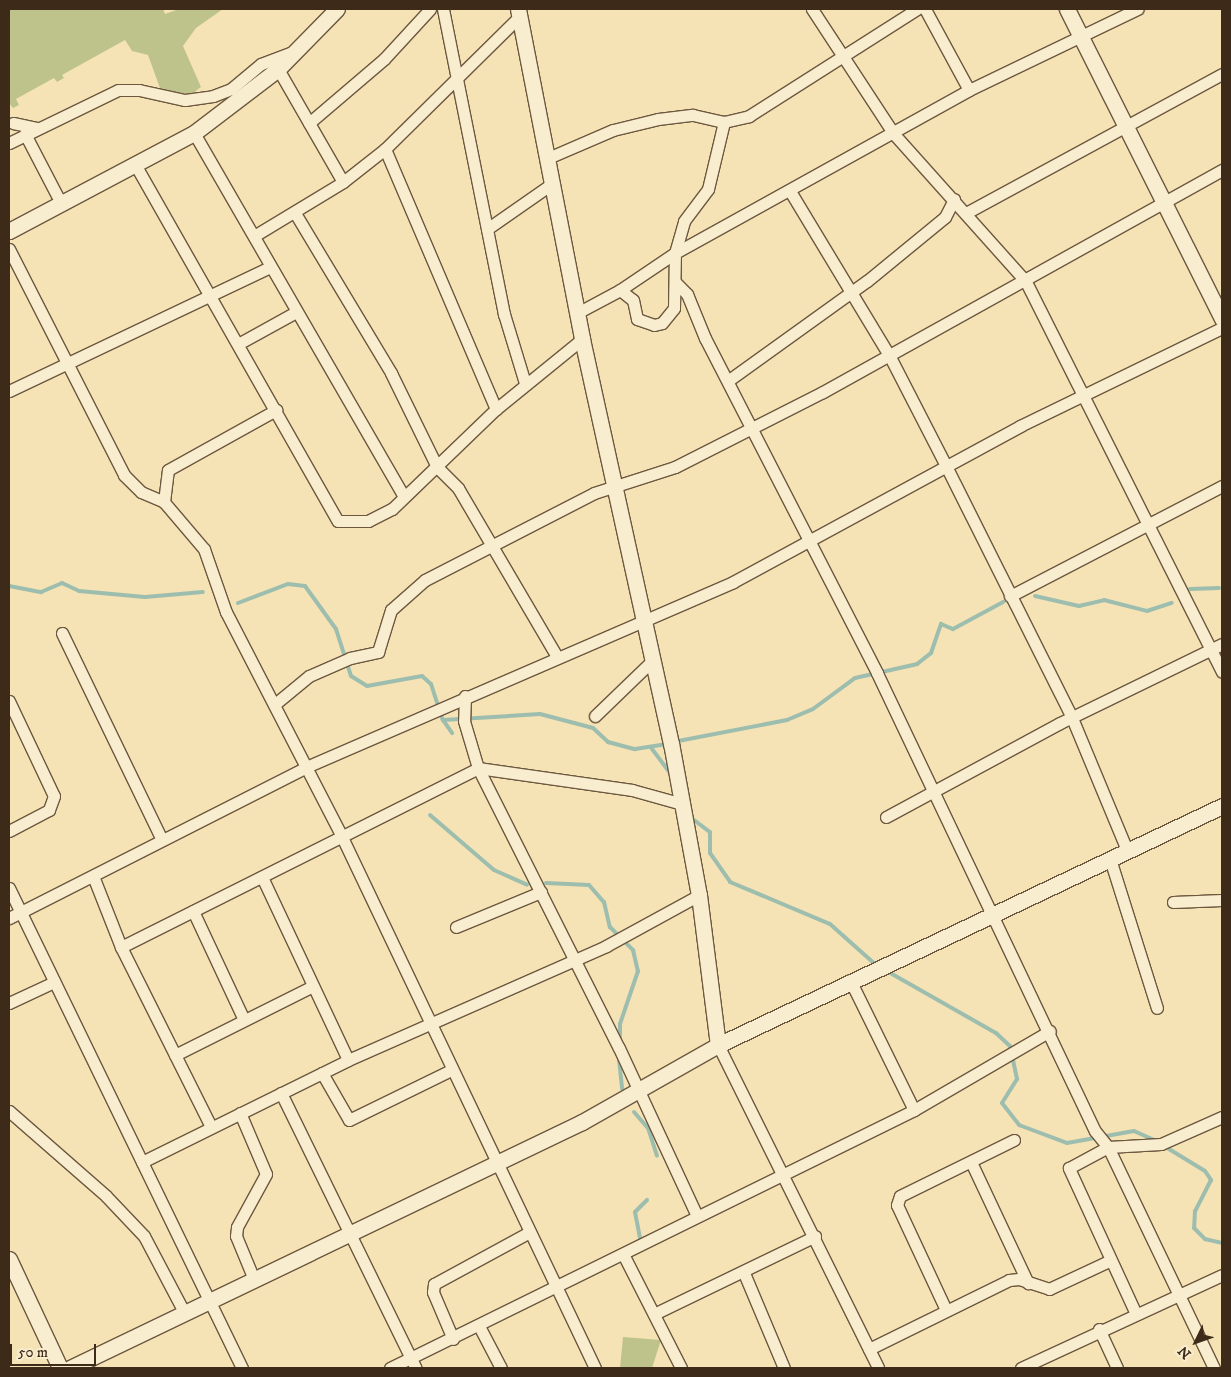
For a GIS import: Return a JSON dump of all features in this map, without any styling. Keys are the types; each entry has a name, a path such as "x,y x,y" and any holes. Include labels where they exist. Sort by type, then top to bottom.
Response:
{"street":[{"path":"9,231 136,166 194,133 278,69 337,9"},
{"path":"309,123 384,58 430,9"},
{"path":"443,9 458,76 504,314 525,384"},
{"path":"812,9 839,55 893,133 954,199 1026,282 1222,672"},
{"path":"548,158 613,130 658,119 693,115 724,122 749,116 839,55 917,9"},
{"path":"925,9 969,90"},
{"path":"1067,9 1222,319"},
{"path":"579,312 620,290 675,253 790,191 969,90 1137,9"},
{"path":"254,236 343,182 385,149 518,13"},
{"path":"518,13 579,312 582,339 646,621 679,802 700,895 718,1045 781,1174 815,1236 878,1368"},
{"path":"9,143 118,90 139,90 185,100 213,96 231,89 261,64 296,51"},
{"path":"278,69 343,182"},
{"path":"729,380 848,294 945,217 965,212 1125,124 1222,74"},
{"path":"620,290 632,300 637,319 654,325 662,323 674,308 676,283 675,253 684,221 708,189 724,122"},
{"path":"13,123 37,128"},
{"path":"194,133 403,495"},
{"path":"25,134 62,204"},
{"path":"385,149 496,409"},
{"path":"136,166 338,521 368,522 392,509 403,495 437,467 496,409 582,339"},
{"path":"274,704 308,676 350,658 378,652 397,602 425,580 616,486 640,481 754,428 1026,282 1222,170"},
{"path":"487,229 553,183"},
{"path":"790,191 848,294 889,356 946,466 1072,718 1127,850"},
{"path":"945,217 954,199"},
{"path":"295,212 391,373 437,467 458,488 557,657"},
{"path":"9,249 124,475 142,492 164,502 204,548 226,612 342,837 494,1162 595,1368"},
{"path":"9,391 211,297 270,267"},
{"path":"676,283 687,294 811,542 1050,1031 1095,1131 1108,1147 1214,1368"},
{"path":"238,344 296,312"},
{"path":"9,918 93,876 161,838 306,767 465,696 646,621 811,542 946,466 1222,328"},
{"path":"164,502 162,487 168,470 276,410"},
{"path":"1010,596 1222,486"},
{"path":"62,633 161,838"},
{"path":"886,817 1072,718 1222,644"},
{"path":"595,716 653,660"},
{"path":"465,696 464,721 478,768 575,960 697,1216"},
{"path":"9,701 54,796 49,810 9,831"},
{"path":"121,947 478,768 632,790 679,802"},
{"path":"9,1259 70,1368 253,1277 639,1091 718,1045 850,980 1222,806"},
{"path":"1110,859 1157,1008"},
{"path":"93,876 121,947 210,1127"},
{"path":"262,877 348,1060"},
{"path":"9,888 242,1368"},
{"path":"456,926 540,890"},
{"path":"142,1162 348,1060 430,1027 575,960 700,895"},
{"path":"1173,902 1222,900"},
{"path":"193,911 244,1020"},
{"path":"850,980 914,1110"},
{"path":"9,1003 54,982"},
{"path":"175,1055 313,986"},
{"path":"390,1368 414,1364 453,1339 781,1174 914,1110 1050,1031"},
{"path":"322,1073 349,1120 451,1070"},
{"path":"281,1093 350,1230 414,1364"},
{"path":"9,1110 106,1196 144,1236 184,1312"},
{"path":"240,1113 266,1174 237,1228 236,1236 253,1277"},
{"path":"1136,1314 1069,1168 1108,1147 1161,1144 1222,1117"},
{"path":"946,1310 896,1205 900,1196 1014,1140"},
{"path":"970,1162 1028,1283"},
{"path":"453,1339 433,1292 434,1284 528,1233"},
{"path":"654,1314 744,1273 815,1236"},
{"path":"623,1254 681,1368"},
{"path":"869,1349 1009,1280 1049,1289 1111,1260"},
{"path":"744,1273 784,1368"},
{"path":"1020,1368 1099,1330 1181,1297 1222,1276"},
{"path":"479,1326 501,1368"},
{"path":"1099,1330 1117,1368"}],"green space":[{"path":"9,9 163,9 165,14 179,9 223,9 196,28 183,46 201,87 192,94 161,91 148,55 132,51 125,40 62,75 64,78 57,82 54,78 16,99 19,105 13,108 9,103"},
{"path":"623,1337 661,1340 652,1368 620,1368"}],"waterway":[{"path":"9,586 41,592 62,583 79,591 145,597 203,592"},
{"path":"238,603 288,584 305,586 336,629 351,676 367,686 422,676 431,684 443,720 540,714 593,728 608,742 635,749 666,744"},
{"path":"1190,589 1219,588"},
{"path":"1035,596 1079,606 1104,600 1147,611 1172,603"},
{"path":"673,742 787,720 813,709 855,678 917,664 931,653 941,624 953,629 1003,602"},
{"path":"443,720 452,733"},
{"path":"652,749 670,773"},
{"path":"430,815 494,870 527,885"},
{"path":"690,817 710,832 710,853 730,882 830,924 876,965"},
{"path":"546,883 589,885 604,902 610,927 633,950 638,971 620,1024 620,1042"},
{"path":"885,970 996,1033 1010,1046 1017,1079 1002,1103 1019,1125 1067,1143 1134,1131 1156,1141"},
{"path":"619,1059 622,1089"},
{"path":"634,1112 648,1128 657,1156"},
{"path":"1164,1146 1205,1171 1211,1180 1195,1211 1194,1228 1205,1239 1222,1243"},
{"path":"640,1238 635,1212 647,1200"}]}
